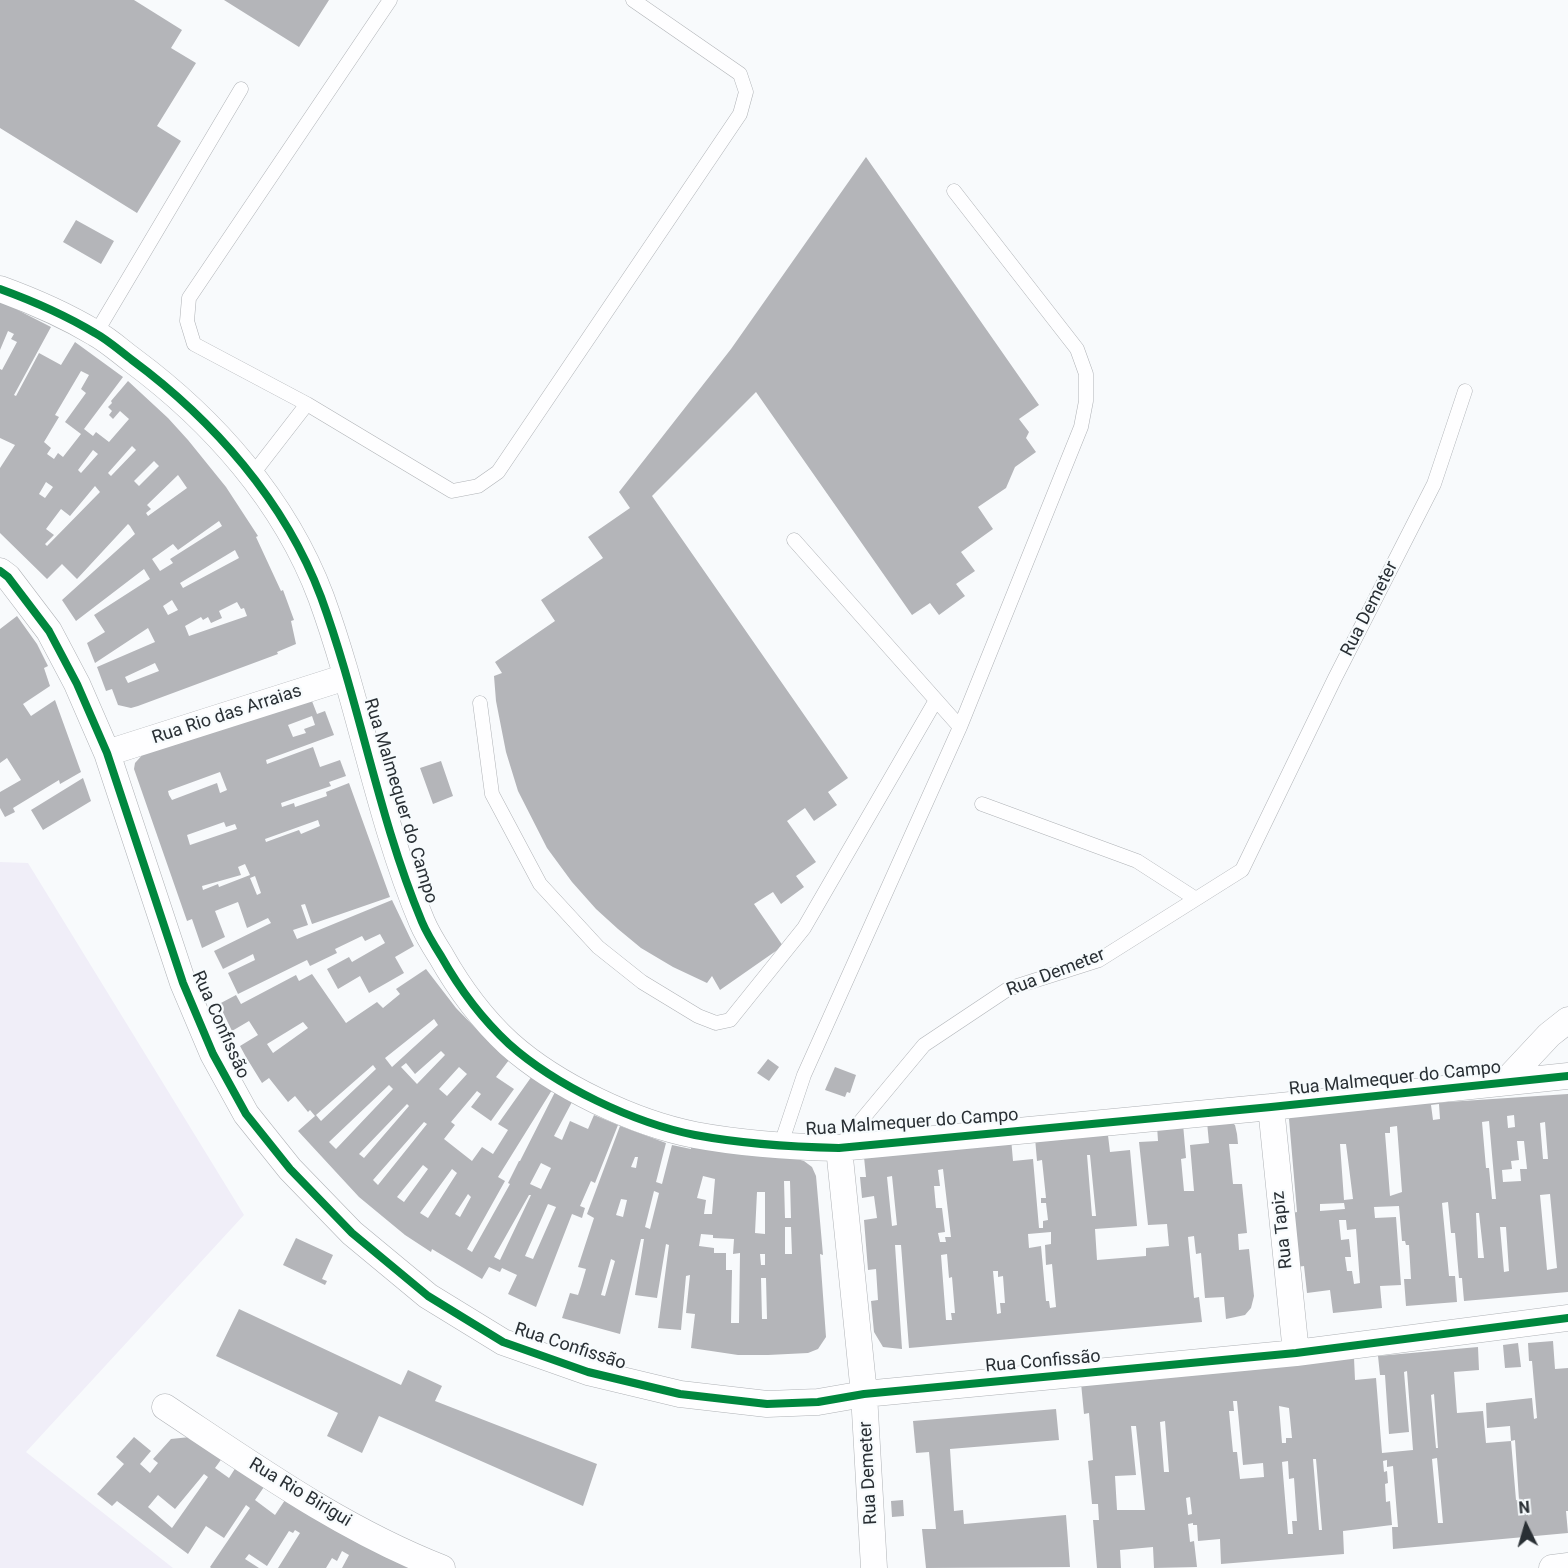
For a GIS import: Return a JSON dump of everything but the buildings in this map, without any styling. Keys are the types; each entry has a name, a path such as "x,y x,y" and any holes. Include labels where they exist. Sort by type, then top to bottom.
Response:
{"street":[{"name":"Rua Malmequer do Campo","path":"0,289 33,301 96,333 165,384 208,423 252,476 290,532 320,595 346,676 399,862 423,926 459,988 509,1043 548,1073 618,1112 693,1135 780,1147 839,1148 1568,1076"},
{"name":"Rua Confissão","path":"0,571 8,577 49,631 77,684 107,753 183,983 213,1054 246,1114 290,1169 352,1233 428,1296 503,1342 588,1372 681,1394 767,1404 818,1402 864,1395 1296,1353 1568,1318"},
{"name":"Rua Rio das Arraias","path":"107,753 346,676"},
{"path":"1505,1082 1549,1035 1568,1020"},
{"name":"Rua Tapiz","path":"1271,1107 1296,1353"},
{"name":"Rua Demeter","path":"839,1148 864,1395 874,1568"},
{"name":"Rua Rio Birigui","path":"165,1407 304,1499 400,1552 442,1568"},
{"path":"1552,1568 1568,1566"}],"lane":[{"path":"390,0 189,298 187,321 194,344 307,404 452,490 478,486 498,472 740,114 746,92 740,74 633,0"},
{"path":"96,333 241,89"},
{"path":"780,1147 804,1075 960,727 1081,427 1086,401 1086,374 1077,349 954,191"},
{"name":"Rua Demeter","path":"839,1148 924,1045 1008,989 1099,960 1242,870 1335,678 1434,484 1465,391"},
{"path":"252,476 307,404"},
{"path":"794,540 960,727"},
{"path":"480,703 492,794 540,884 598,947 642,982 698,1016 716,1023 730,1020 804,928 936,700"},
{"path":"982,804 1137,861 1196,899"}],"shaded area":[{"path":"0,862 28,863 244,1215 26,1452 173,1568 0,1568"}],"cycle path":[{"path":"0,289 37,303 84,326 162,383 218,436 267,496 288,528 321,597 335,637 393,842 428,935 480,1014 509,1044 549,1074 597,1101 647,1122 695,1135 731,1141 839,1148 1568,1076"},
{"path":"0,571 8,577 49,631 77,684 107,753 183,983 213,1054 246,1114 290,1169 352,1233 428,1296 503,1342 588,1372 680,1394 767,1404 818,1402 864,1394 1296,1353 1568,1318"}]}
